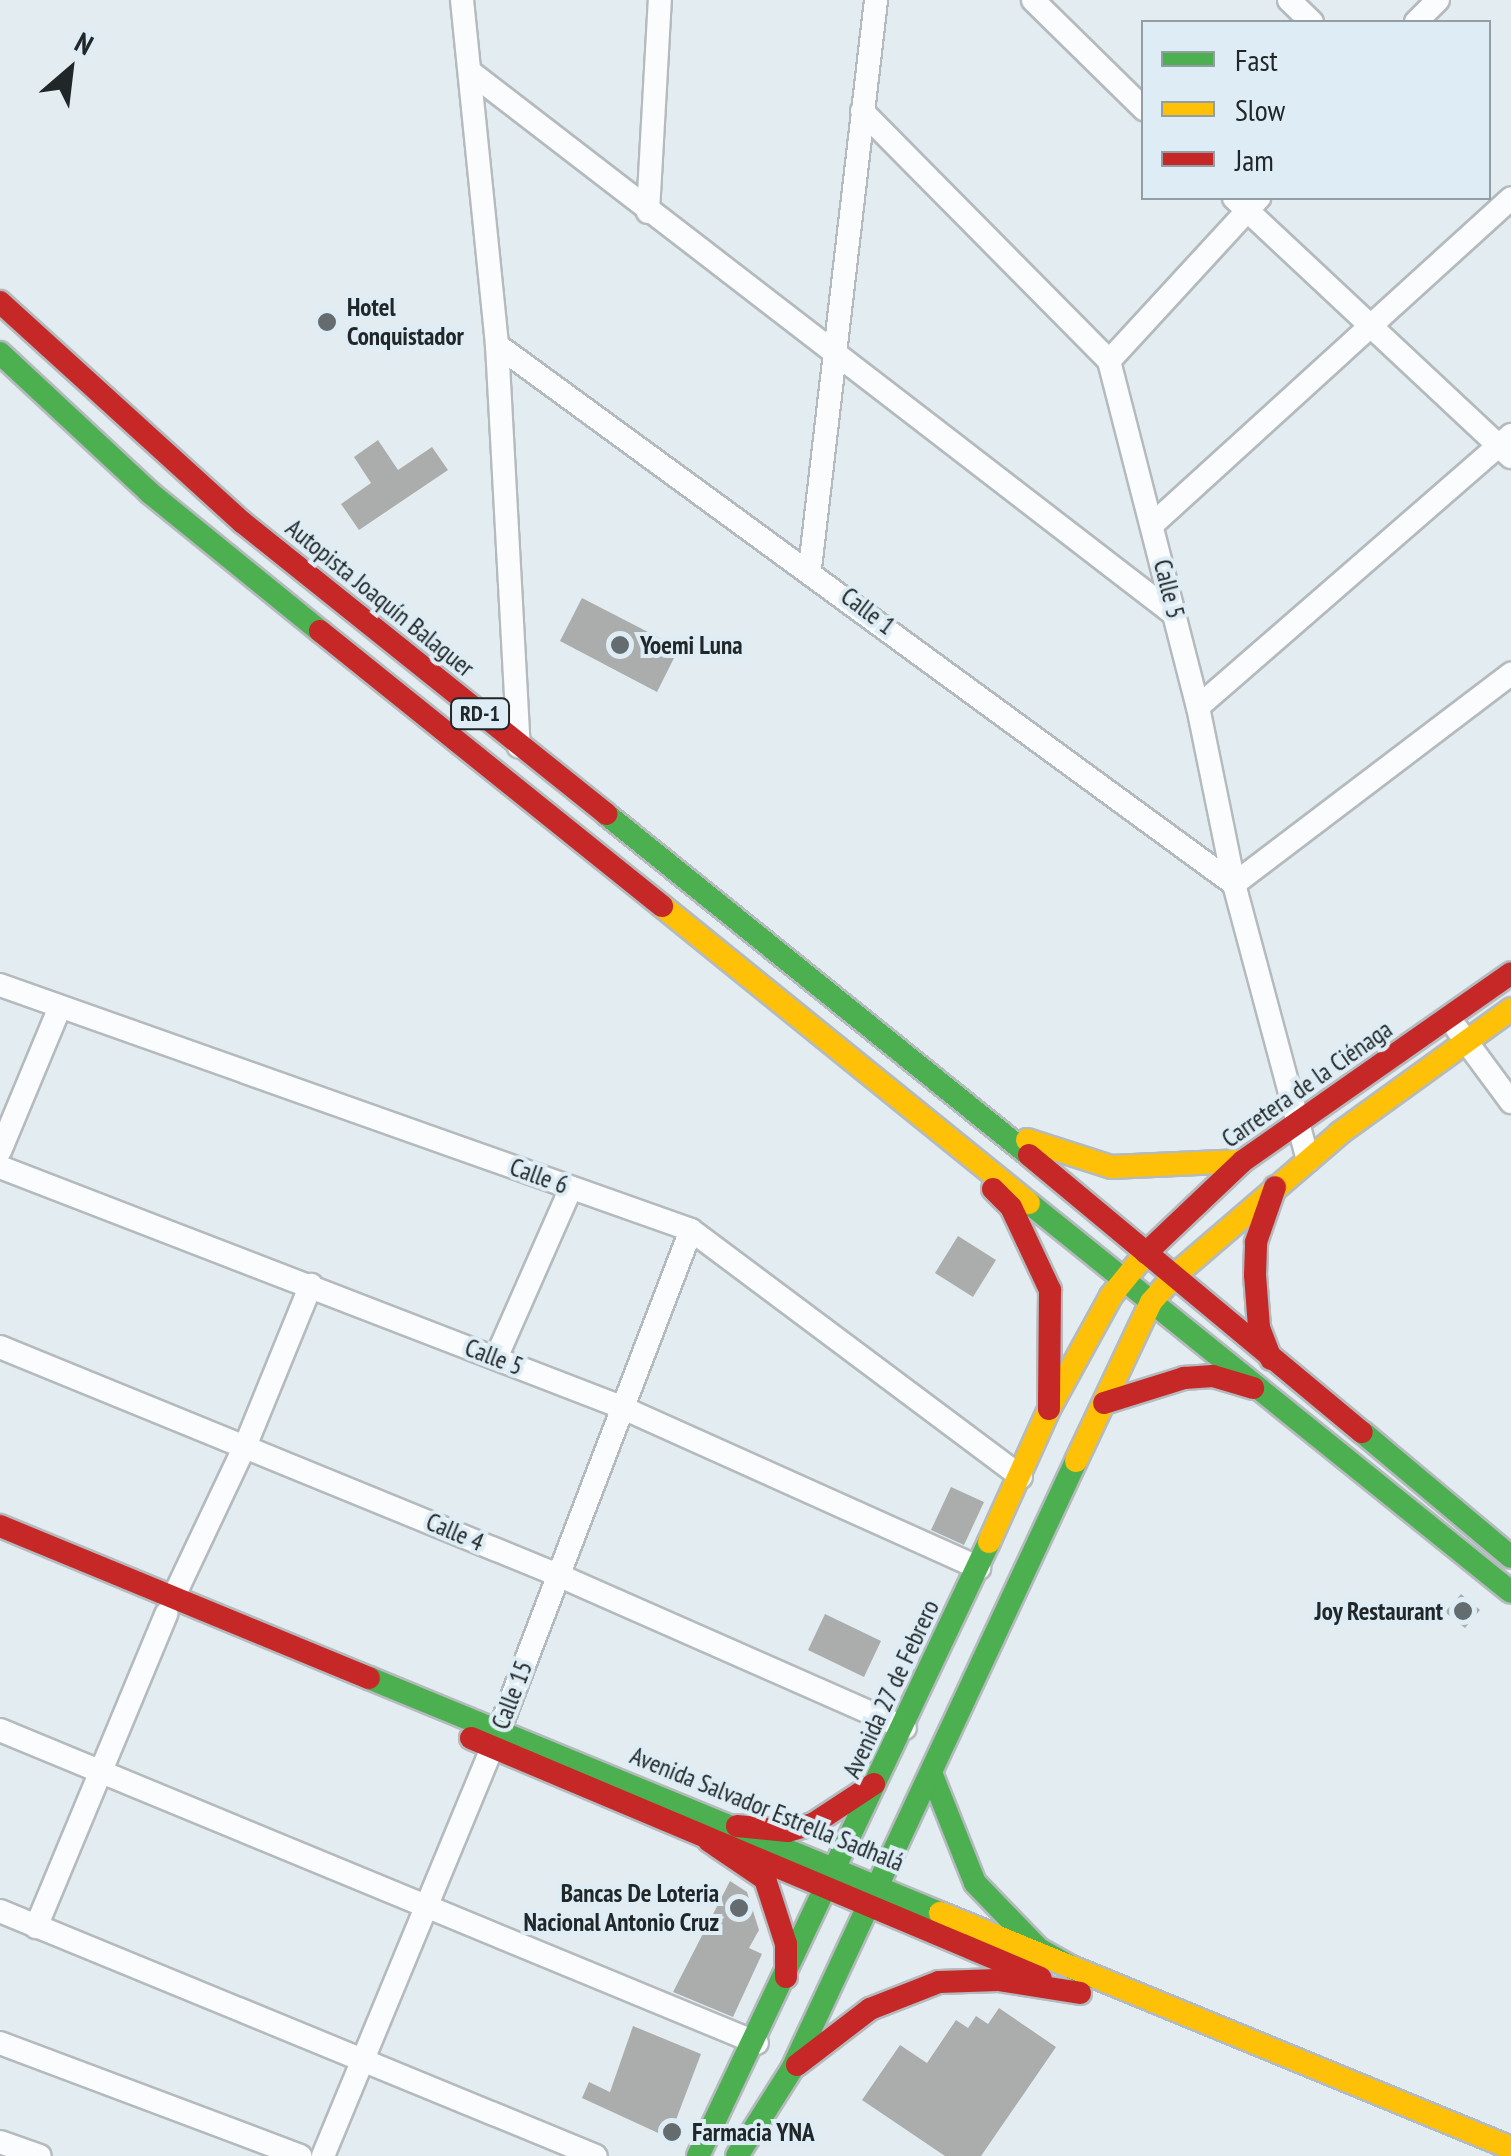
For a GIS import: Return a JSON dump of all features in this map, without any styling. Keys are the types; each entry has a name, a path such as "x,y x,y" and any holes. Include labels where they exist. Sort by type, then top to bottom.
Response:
{"main road":[{"name":"Autopista Joaquín Balaguer","path":"0,302 155,448 519,746 974,1109"},
{"name":"RD-1","path":"0,353 150,493 882,1082"},
{"name":"Carretera de la Ciénaga","path":"1146,1253 1243,1161 1511,973"},
{"path":"738,2156 792,2069 1151,1302 1174,1276 1308,1160 1511,1010"},
{"path":"882,1082 1511,1592"},
{"path":"882,1082 1010,1206 1050,1290 1048,1408"},
{"path":"974,1109 1020,1136 1086,1163 1146,1168 1243,1161"},
{"path":"974,1109 1511,1557"},
{"path":"1271,1359 1259,1327 1255,1275 1256,1242 1275,1187"},
{"name":"Avenida 27 de Febrero","path":"698,2156 757,2043 905,1728 1048,1408 1123,1279 1146,1253"},
{"path":"1104,1403 1155,1382 1213,1376 1264,1391"},
{"name":"Avenida Salvador Estrella Sadhalá","path":"0,1526 170,1605 496,1738 839,1866 1084,1985 1479,2156"},
{"name":"Avenida Salvador Estrella Sadhalá","path":"0,1547 170,1605"},
{"name":"Avenida Salvador Estrella Sadhalá","path":"496,1738 827,1892 1511,2148"},
{"path":"932,1775 975,1883 1040,1949 1084,1985"},
{"path":"737,1826 788,1831 813,1824 879,1780"},
{"path":"709,1840 764,1880 786,1944 786,1978"},
{"path":"792,2069 870,2009 940,1982 998,1980 1084,1985"}],"street":[{"path":"462,0 497,345 519,746"},
{"path":"648,212 660,0"},
{"path":"810,568 876,0"},
{"path":"1033,0 1141,106"},
{"path":"1289,0 1310,20"},
{"path":"1418,20 1438,0"},
{"path":"472,74 1175,615"},
{"path":"862,111 1109,360 1246,202 1370,326 1507,446 1198,707"},
{"path":"1152,524 1511,198"},
{"name":"Calle 1","path":"497,345 810,568 1234,884"},
{"name":"Calle 5","path":"1109,360 1198,707 1234,884 1308,1160"},
{"path":"1234,884 1511,674"},
{"name":"Calle 6","path":"0,985 692,1230 1020,1477"},
{"path":"0,1150 60,1007"},
{"path":"1449,1018 1511,1102"},
{"name":"Calle 5","path":"0,1167 621,1407 979,1568"},
{"path":"496,1358 571,1188"},
{"name":"Calle 15","path":"323,2156 360,2057 496,1738 692,1230"},
{"path":"36,1927 170,1605 246,1444 311,1285"},
{"name":"Calle 4","path":"0,1348 246,1444 558,1575 905,1728"},
{"path":"0,1730 757,2043"},
{"path":"0,1912 596,2156"},
{"path":"0,2043 300,2156"},
{"path":"0,2142 40,2156"}],"building":[{"path":"378,440 398,470 432,447 448,470 359,530 341,504 371,483 354,457"},
{"name":"Yoemi Luna","path":"582,598 679,648 657,692 560,641"},
{"path":"958,1236 996,1260 973,1297 935,1273"},
{"path":"951,1487 984,1502 964,1545 931,1530"},
{"name":"Joy Restaurant","path":"1461,1594 1480,1610 1465,1628 1445,1612"},
{"path":"825,1614 881,1641 864,1677 808,1650"},
{"path":"730,1881 747,1892 759,1930 749,1948 762,1954 733,2017 673,1992"},
{"path":"999,2008 1056,2047 981,2156 945,2156 862,2100 900,2045 927,2063 956,2020 968,2028 976,2016 988,2024"},
{"path":"633,2026 701,2054 669,2138 582,2098 589,2082 610,2092"}],"traffic: fast":[{"path":"0,353 150,493 320,631"},
{"path":"606,814 1029,1155"},
{"path":"1029,1203 1511,1592"},
{"path":"1362,1432 1511,1557"},
{"path":"737,2156 792,2069 1076,1461"},
{"path":"698,2156 989,1542"},
{"path":"369,1678 940,1913"},
{"path":"932,1775 975,1883 1039,1949 1089,1977"}],"traffic: slow":[{"path":"662,906 1029,1203"},
{"path":"1174,1276 1340,1133 1511,1009"},
{"path":"1027,1140 1111,1167 1243,1161"},
{"path":"989,1542 1049,1409 1111,1296 1142,1258"},
{"path":"1076,1461 1151,1302 1167,1284"},
{"path":"940,1913 1511,2148"}],"traffic: jam":[{"path":"0,302 242,522 606,814"},
{"path":"320,631 662,906"},
{"path":"1146,1253 1243,1161 1511,973"},
{"path":"1029,1155 1362,1432"},
{"path":"1271,1359 1259,1327 1255,1275 1256,1242 1275,1187"},
{"path":"993,1189 1011,1207 1050,1290 1049,1409"},
{"path":"1104,1403 1184,1378 1213,1376 1253,1388"},
{"path":"0,1526 369,1678"},
{"path":"471,1738 1041,1978"},
{"path":"737,1826 788,1831 813,1824 874,1784"},
{"path":"709,1841 765,1879 786,1944 786,1977"},
{"path":"797,2065 870,2009 939,1982 998,1980 1080,1993"}],"place":[{"name":"Hotel Conquistador","path":"327,322"},
{"name":"Yoemi Luna","path":"620,645"},
{"name":"Joy Restaurant","path":"1463,1611"},
{"name":"Bancas De Loteria Nacional Antonio Cruz","path":"739,1908"},
{"name":"Farmacia YNA","path":"672,2132"}]}
